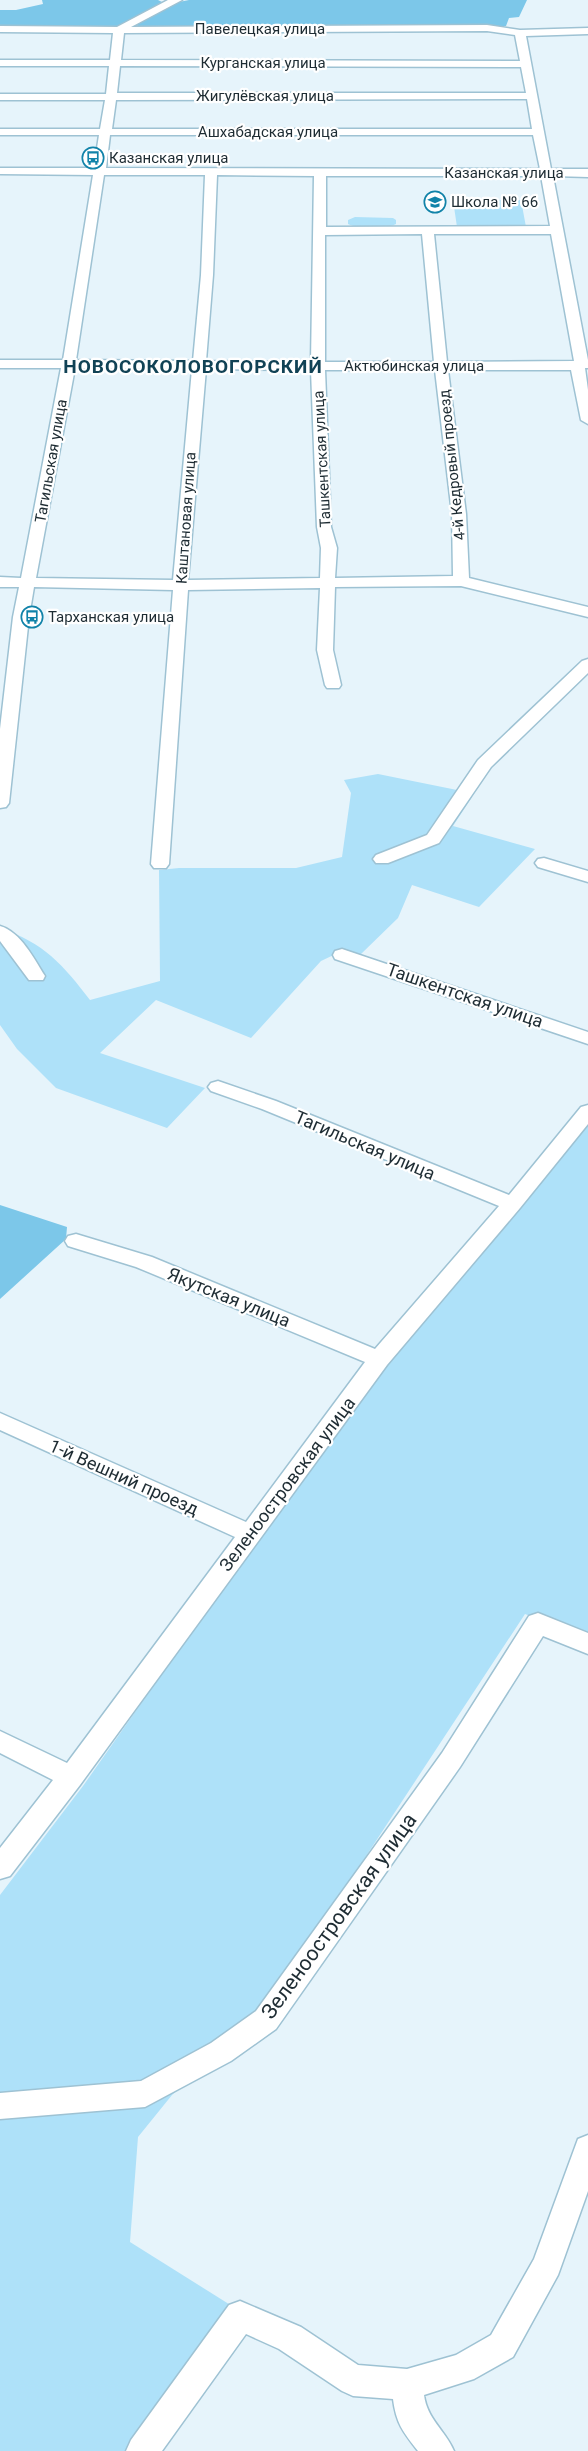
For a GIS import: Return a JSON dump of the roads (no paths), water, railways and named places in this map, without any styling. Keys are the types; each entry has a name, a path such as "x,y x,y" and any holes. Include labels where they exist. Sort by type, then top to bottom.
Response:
{"street":[{"path":"119,30 161,6 177,0"},
{"name":"Павелецкая улица","path":"0,29 487,28 520,32 588,31"},
{"name":"Тагильская улица","path":"0,803 21,618 68,364 100,172 119,30"},
{"path":"520,32 537,132 581,360 584,365 577,372 588,420"},
{"name":"Курганская улица","path":"0,63 525,64"},
{"name":"Жигулёвская улица","path":"0,97 531,96"},
{"name":"Ашхабадская улица","path":"0,132 537,132"},
{"name":"Казанская улица","path":"0,172 588,173"},
{"name":"Каштановая улица","path":"160,864 181,594 180,585 207,275 212,172"},
{"name":"Ташкентская улица","path":"320,173 318,365 324,527 329,548 325,650 333,684"},
{"path":"320,231 557,230"},
{"name":"4-й Кедровый проезд","path":"428,231 441,366 459,514 461,581"},
{"name":"Актюбинская улица","path":"0,364 584,365"},
{"path":"0,582 180,585 461,581 588,612"},
{"path":"382,859 433,839 468,792 484,764 588,664"},
{"path":"544,863 588,877"},
{"path":"0,932 11,940 36,976"},
{"name":"Ташкентская улица","path":"342,955 588,1038"},
{"name":"Тагильская улица","path":"218,1087 269,1105 490,1196 513,1203"},
{"name":"Зеленоостровская улица","path":"0,1868 71,1777 379,1359 513,1203 588,1111"},
{"name":"Якутская улица","path":"76,1240 144,1262 379,1359"},
{"name":"1-й Вешний проезд","path":"0,1421 249,1533"},
{"name":"Зеленоостровская улица","path":"0,2106 145,2094 221,2052 266,2020 451,1760 538,1622 588,1644"},
{"path":"0,1741 71,1777"},
{"path":"142,2451 240,2316 290,2338 353,2380 407,2385 463,2368 502,2346 547,2265 588,2148"},
{"path":"407,2385 410,2416 438,2451"}],"place":[{"name":"Казанская улица","path":"93,158"},
{"name":"Школа № 66","path":"435,202"},
{"name":"Тарханская улица","path":"32,617"}],"district":[{"name":"НОВОСОКОЛОВОГОРСКИЙ","path":"193,366"}]}
